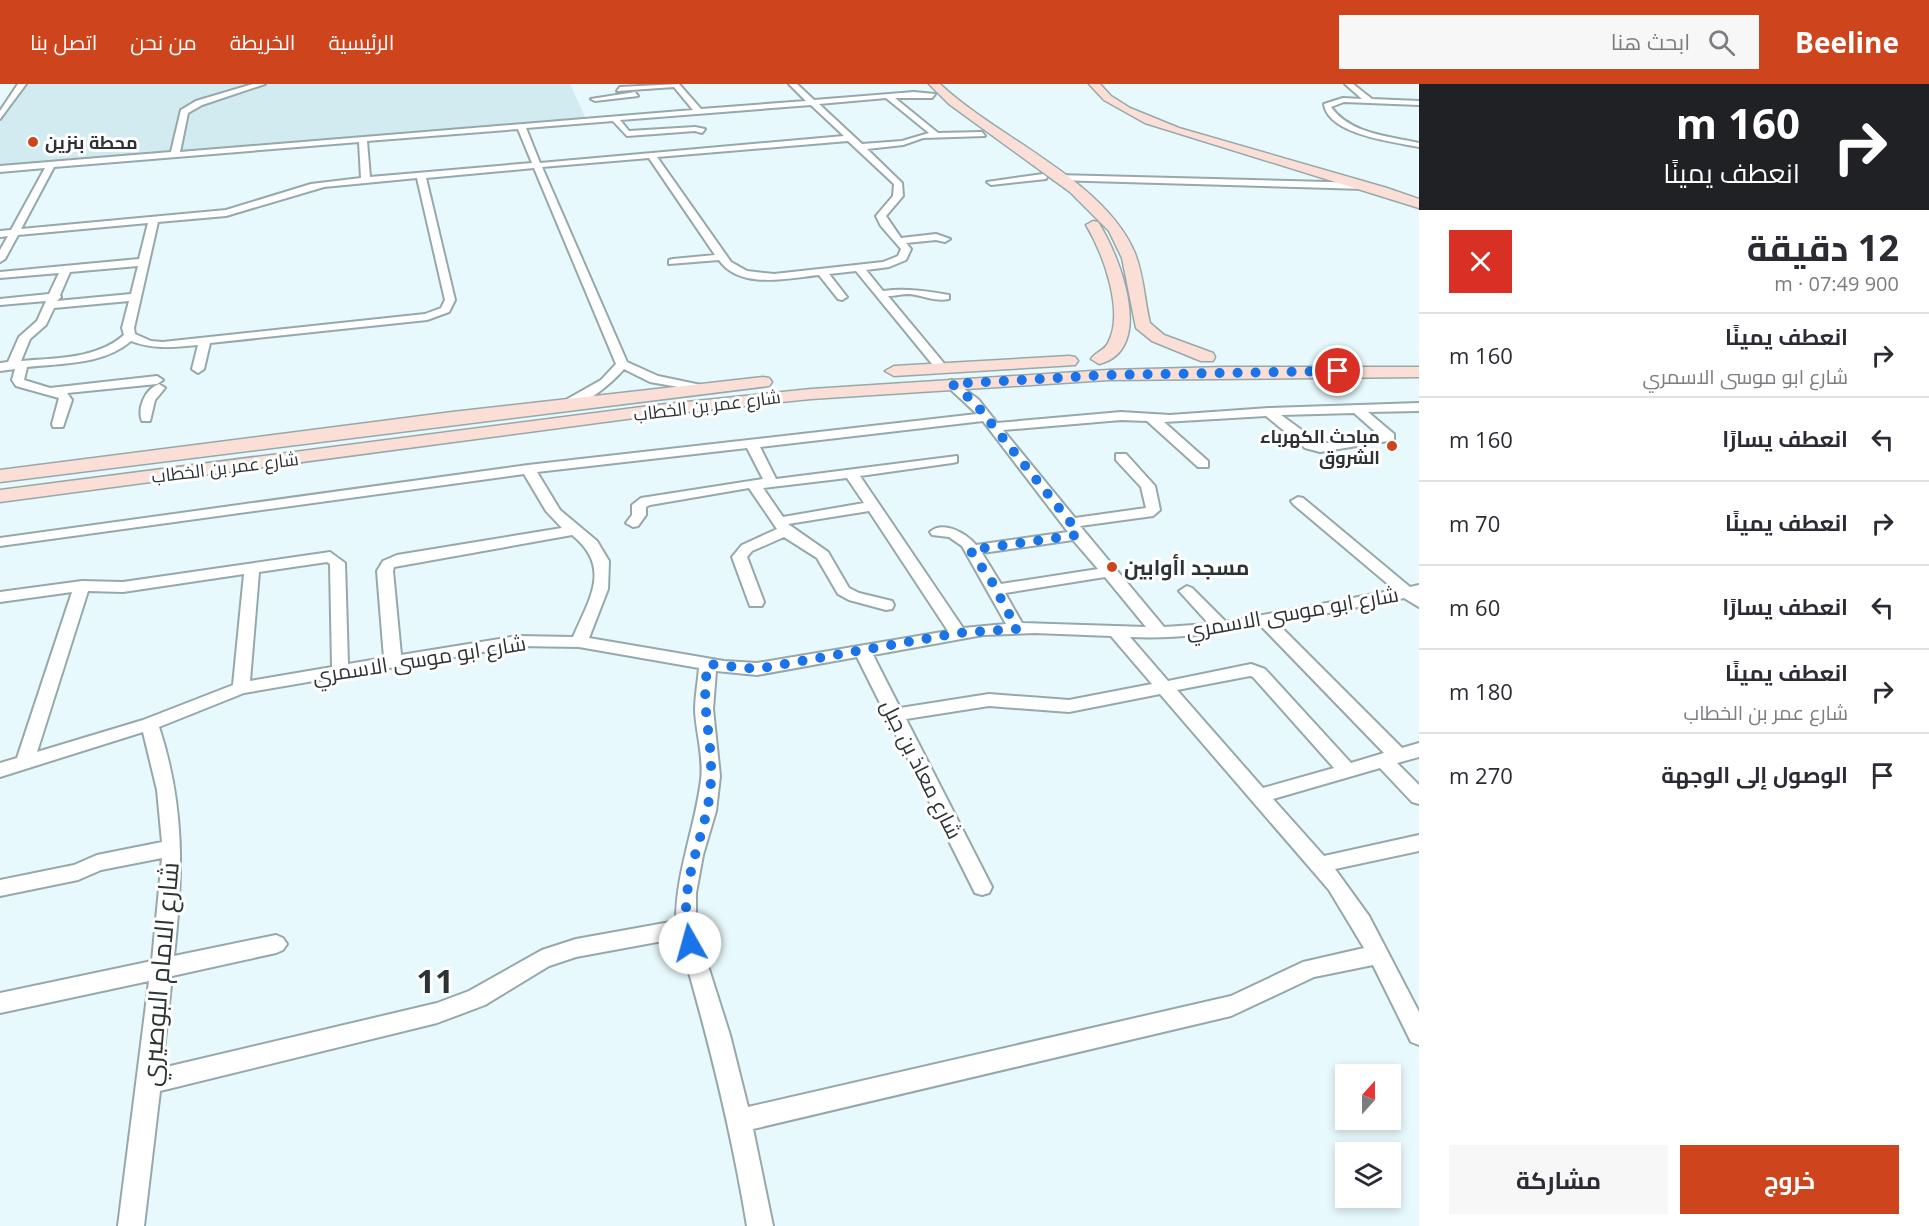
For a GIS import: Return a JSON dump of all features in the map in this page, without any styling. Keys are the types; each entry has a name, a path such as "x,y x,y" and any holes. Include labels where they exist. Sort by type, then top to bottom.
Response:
{"street":[{"path":"3,96 11,84"},
{"path":"1,113 22,84"},
{"path":"175,153 182,116 189,107 261,84"},
{"path":"651,155 722,257 734,270 759,277 885,265 903,258 906,249 884,224 881,216 898,196 898,183 793,84"},
{"path":"1095,84 1112,102 1153,122 1368,186 1419,204"},
{"path":"1109,84 1126,101 1166,120 1419,196"},
{"path":"1349,84 1370,101"},
{"path":"617,87 676,85 698,110"},
{"path":"617,87 625,97"},
{"path":"595,99 634,95 632,88"},
{"path":"0,167 888,96 927,88"},
{"path":"810,101 927,88 1050,178 1083,196 1105,219 1126,248 1136,281 1142,325 1158,338 1207,357"},
{"path":"888,96 937,136"},
{"path":"1419,103 1337,101 1327,106 1339,119 1350,126 1419,145"},
{"path":"0,167 51,165 175,153 615,119 698,110"},
{"path":"615,119 627,134 695,129 702,131"},
{"path":"521,126 622,364 654,379 697,388"},
{"path":"860,147 903,143 922,136 937,136 976,126"},
{"path":"804,134 811,141"},
{"path":"0,234 239,211 313,186 366,180 850,138"},
{"path":"363,139 366,180"},
{"path":"0,259 51,165"},
{"path":"130,336 149,344 205,341 427,316 445,310 450,300 421,175"},
{"path":"992,182 1050,178 1368,186"},
{"path":"1050,178 1090,219 1105,243 1119,287 1117,342 1114,348 1099,359"},
{"path":"130,336 128,328 154,219"},
{"path":"1090,219 1105,219"},
{"path":"899,241 936,237 945,239"},
{"path":"672,262 722,257"},
{"path":"0,275 144,262"},
{"path":"860,268 941,367"},
{"path":"58,424 66,400 60,393 20,383 18,365 25,337 42,323 54,301 66,269"},
{"path":"822,272 842,297"},
{"path":"882,294 909,291 931,297 945,297"},
{"path":"0,302 136,297"},
{"path":"0,367 101,355 115,349 130,336"},
{"path":"198,369 205,341"},
{"name":"شارع عمر بن الخطاب","path":"0,496 871,381 892,371 1099,359 1419,356"},
{"path":"568,404 605,383 622,364"},
{"path":"892,371 892,380 904,386"},
{"name":"شارع عمر بن الخطاب","path":"0,476 697,388 871,381 904,386 1225,372 1419,372"},
{"path":"53,392 158,384 149,398 146,418"},
{"path":"952,384 974,402 1160,633"},
{"path":"0,542 528,469 751,442 989,422 1419,407"},
{"path":"1269,412 1310,445 1320,448 1389,437 1357,409"},
{"path":"1151,418 1203,464"},
{"path":"289,439 278,448 280,453 295,458"},
{"path":"751,442 772,484"},
{"path":"232,466 250,457 251,452 247,447 239,445"},
{"path":"970,550 1148,513 1153,510 1148,486 1121,457"},
{"path":"633,523 639,515 639,505 646,501 753,483 772,484 952,459"},
{"path":"528,469 554,512 595,547 601,559 603,573 579,642"},
{"path":"851,473 958,633"},
{"path":"753,483 781,527 818,550 843,591 848,595 886,605"},
{"path":"1298,501 1415,595"},
{"path":"756,602 739,557 747,548 781,527 873,506"},
{"path":"393,662 385,571 388,564 397,560 576,530"},
{"path":"937,532 958,535 970,550 1017,629"},
{"path":"0,597 82,586 123,587 326,557 337,560 340,672"},
{"path":"241,688 252,568"},
{"path":"995,590 1110,572"},
{"path":"24,764 82,586"},
{"path":"1187,591 1222,628"},
{"name":"شارع ابو موسى الاسمري","path":"0,770 149,724 241,688 518,641 579,642 708,664 757,669 958,633 1017,629 1160,633 1222,628 1415,595"},
{"path":"1266,621 1390,758 1419,797"},
{"path":"1117,633 1349,901 1419,1035"},
{"name":"شارع معاذ بن جبل","path":"861,650 982,887"},
{"path":"708,664 704,709 711,776 706,811 693,855 686,893 686,928 719,1035 740,1121 760,1226"},
{"path":"895,716 989,700 1069,706 1248,670 1257,672 1349,771"},
{"name":"شارع الامام البوصيري","path":"131,1226 150,1082 171,848 171,830 165,789 158,751 149,724"},
{"path":"1259,796 1419,750"},
{"path":"1320,865 1419,843"},
{"path":"0,888 78,872 96,863 171,848"},
{"path":"150,1082 437,1013 477,998 542,959 576,948 686,928"},
{"path":"0,1003 276,944"},
{"path":"740,1121 1219,1009 1259,996 1288,978 1320,965 1379,955"}],"shaded area":[{"path":"16,84 570,84 586,119 0,166 0,107"}],"place":[{"name":"محطة بنزين","path":"33,142"},
{"name":"مباحث الكهرباء الشروق","path":"1392,446"},
{"name":"مسجد اأوابين","path":"1112,567"}],"district":[{"name":"11","path":"435,980"}],"route":[{"path":"690,943 686,928 686,893 693,855 706,811 711,776 704,709 708,664 738,669 757,669 958,633 1017,629 996,594 992,582 970,550 1077,535 1071,523 974,402 952,384 1108,375 1338,371"}]}
